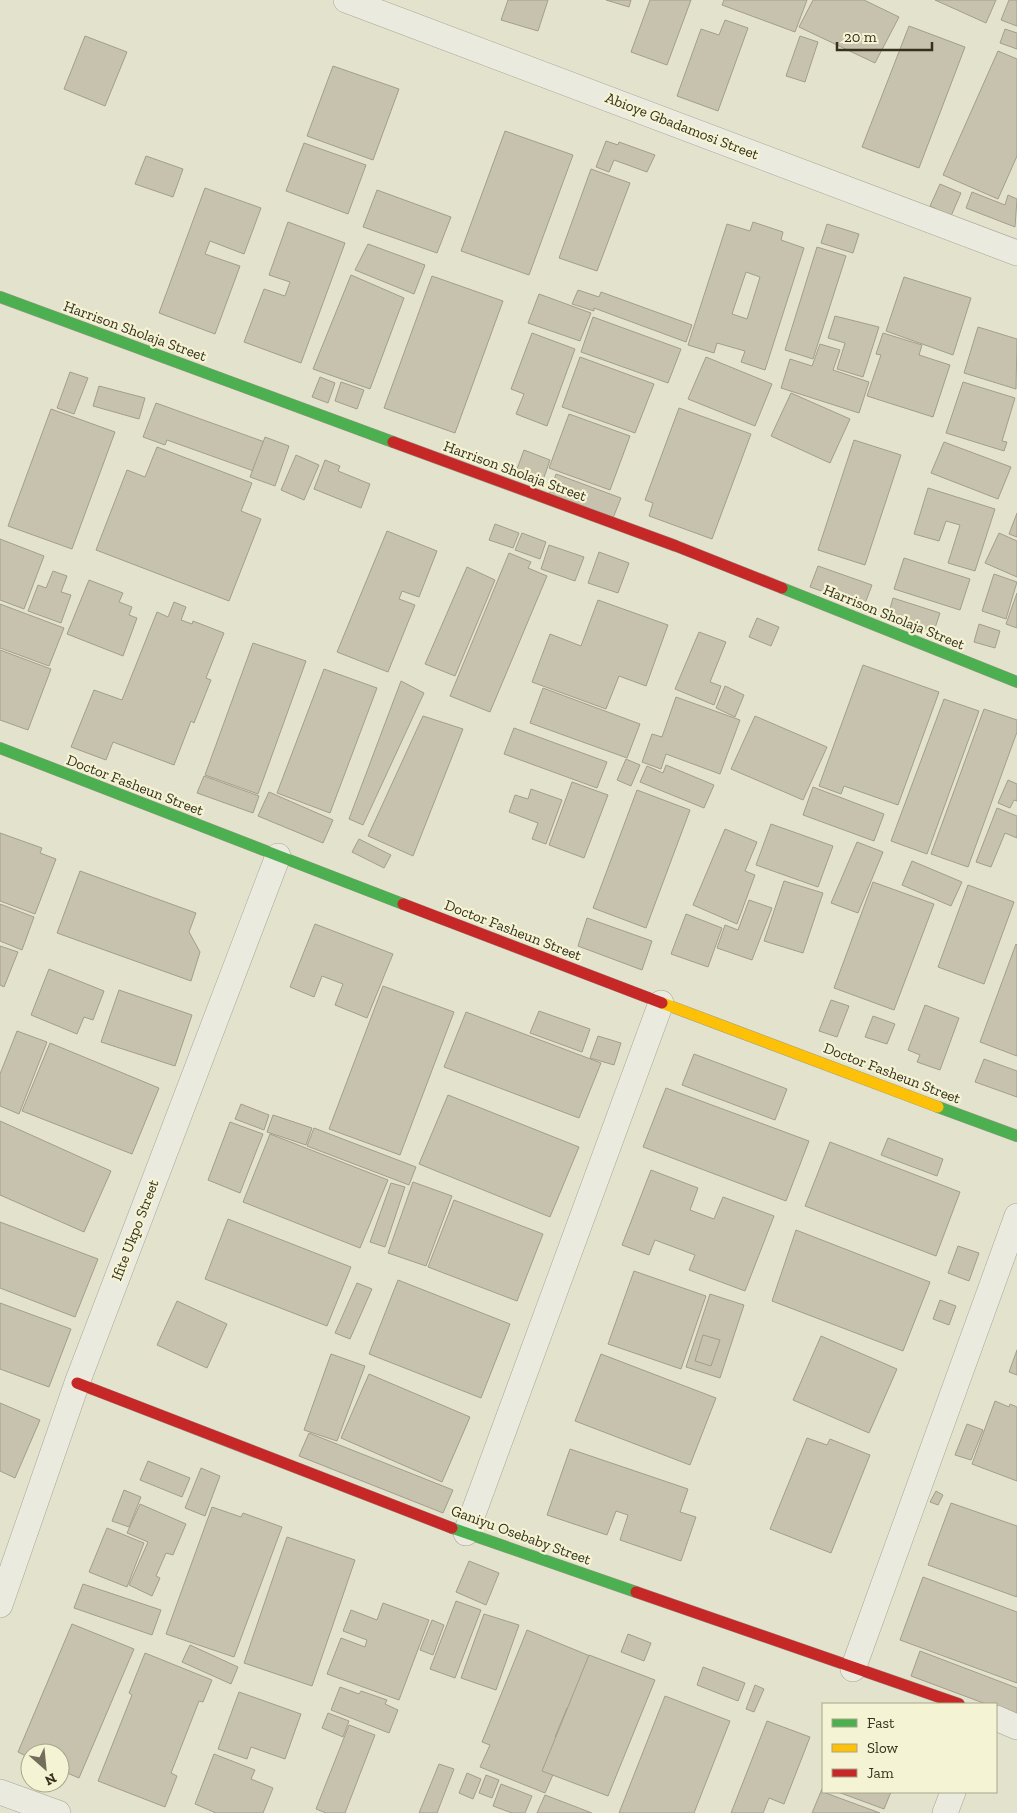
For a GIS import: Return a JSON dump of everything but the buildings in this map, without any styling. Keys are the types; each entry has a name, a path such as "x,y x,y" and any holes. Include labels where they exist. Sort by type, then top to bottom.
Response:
{"street":[{"name":"Abioye Gbadamosi Street","path":"346,0 1017,253"},
{"name":"Harrison Sholaja Street","path":"0,297 676,546 1017,682"},
{"name":"Doctor Fasheun Street","path":"0,748 661,1003 1017,1136"},
{"name":"Ifite Ukpo Street","path":"0,1605 77,1383 278,856"},
{"path":"466,1533 661,1003"},
{"path":"853,1668 1017,1216"},
{"name":"Ganiyu Osebaby Street","path":"77,1383 466,1533 956,1703"},
{"path":"997,1718 1017,1727"},
{"path":"0,1792 58,1813"},
{"path":"945,1813 953,1793"}],"traffic: fast":[{"path":"0,297 393,442"},
{"path":"782,588 1017,682"},
{"path":"0,748 403,904"},
{"path":"938,1107 1017,1136"},
{"path":"452,1528 636,1592"}],"traffic: slow":[{"path":"662,1003 938,1107"}],"traffic: jam":[{"path":"393,442 676,546 782,588"},
{"path":"403,904 662,1003"},
{"path":"77,1383 452,1528"},
{"path":"636,1592 956,1703"}]}
